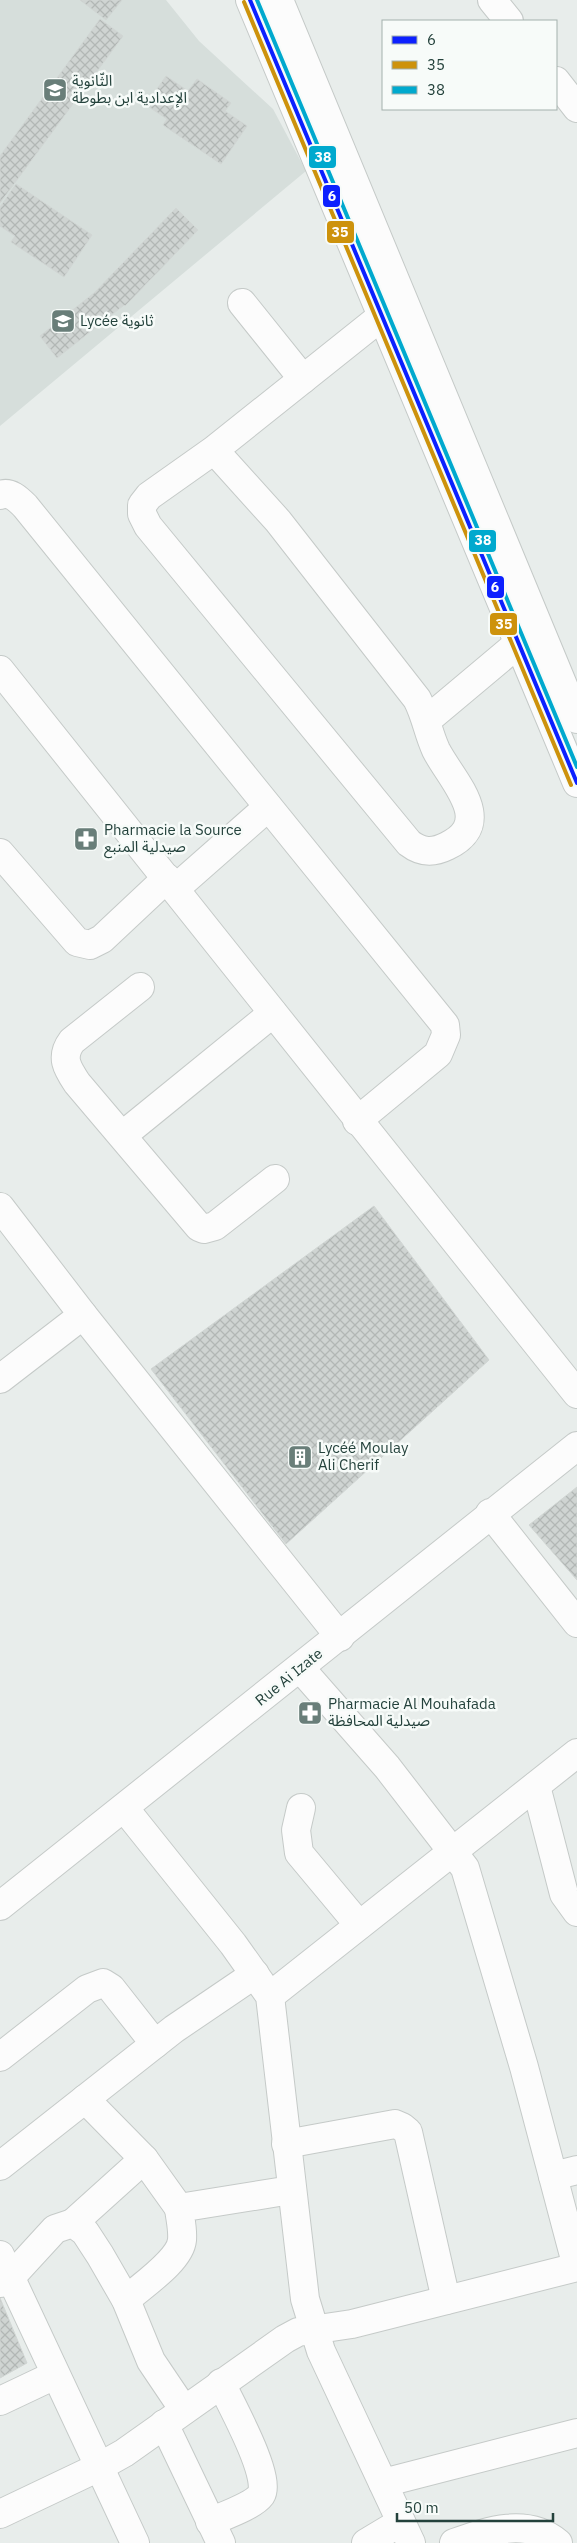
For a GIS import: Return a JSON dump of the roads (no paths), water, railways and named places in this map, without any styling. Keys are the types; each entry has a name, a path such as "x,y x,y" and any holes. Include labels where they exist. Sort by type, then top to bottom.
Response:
{"street":[{"path":"250,0 520,642 577,783"},
{"path":"279,0 577,719"},
{"path":"492,0 508,20"},
{"path":"557,82 577,108"},
{"path":"242,303 303,378"},
{"path":"214,450 278,521 409,686 427,720 436,750 471,810 471,817 465,831 457,841 437,851 417,849 409,842 145,521 141,509 144,501 214,450 382,316"},
{"path":"0,494 8,494 25,506 268,808 438,1014 444,1025 446,1035 438,1054 358,1122"},
{"path":"427,720 520,642"},
{"path":"0,670 171,883 358,1122 577,1394"},
{"path":"0,852 61,926 77,942 84,945 97,943 268,808"},
{"path":"140,987 72,1041 65,1055 66,1064 77,1083 123,1135 191,1218 204,1229 215,1226 275,1178"},
{"path":"123,1135 272,1013"},
{"path":"0,1207 83,1315 340,1637"},
{"path":"0,1379 83,1315"},
{"name":"Rue Ai Izate","path":"0,1906 301,1669 490,1513 577,1446"},
{"path":"490,1513 577,1623"},
{"path":"0,2514 124,2454 285,2339 313,2328 352,2324 577,2267 565,2173 465,1868 387,1767 301,1669"},
{"path":"0,2166 214,2000 262,1985 359,1925 454,1852 577,1753"},
{"path":"536,1786 564,1894 577,1912"},
{"path":"301,1808 296,1830 299,1853 359,1925"},
{"path":"125,1809 262,1985 286,2144 304,2299 320,2351 406,2532 366,2543"},
{"path":"0,2057 88,1989 103,1983 111,1988 155,2044"},
{"path":"85,2099 144,2159 179,2208 182,2240 178,2251 126,2300"},
{"path":"286,2144 395,2124 408,2132 446,2300"},
{"path":"135,2543 55,2375 3,2272 55,2229 73,2223 144,2159"},
{"path":"179,2208 291,2190"},
{"path":"73,2223 86,2232 126,2300 174,2417 215,2533 255,2501 262,2493 263,2485 260,2471 244,2431 221,2384"},
{"path":"0,2401 55,2375"},
{"path":"384,2483 577,2433"},
{"path":"454,2543 485,2532 515,2528 538,2530 558,2543"}],"place":[{"name":"الثّانوية الإعدادية ابن بطوطة","path":"55,90"},
{"name":"Lycée ثانوية","path":"63,321"},
{"name":"Pharmacie la Source صيدلية المنبع","path":"86,839"},
{"name":"Lycéé Moulay Ali Cherif","path":"300,1457"},
{"name":"Pharmacie Al Mouhafada صيدلية المحافظة","path":"310,1713"}]}
